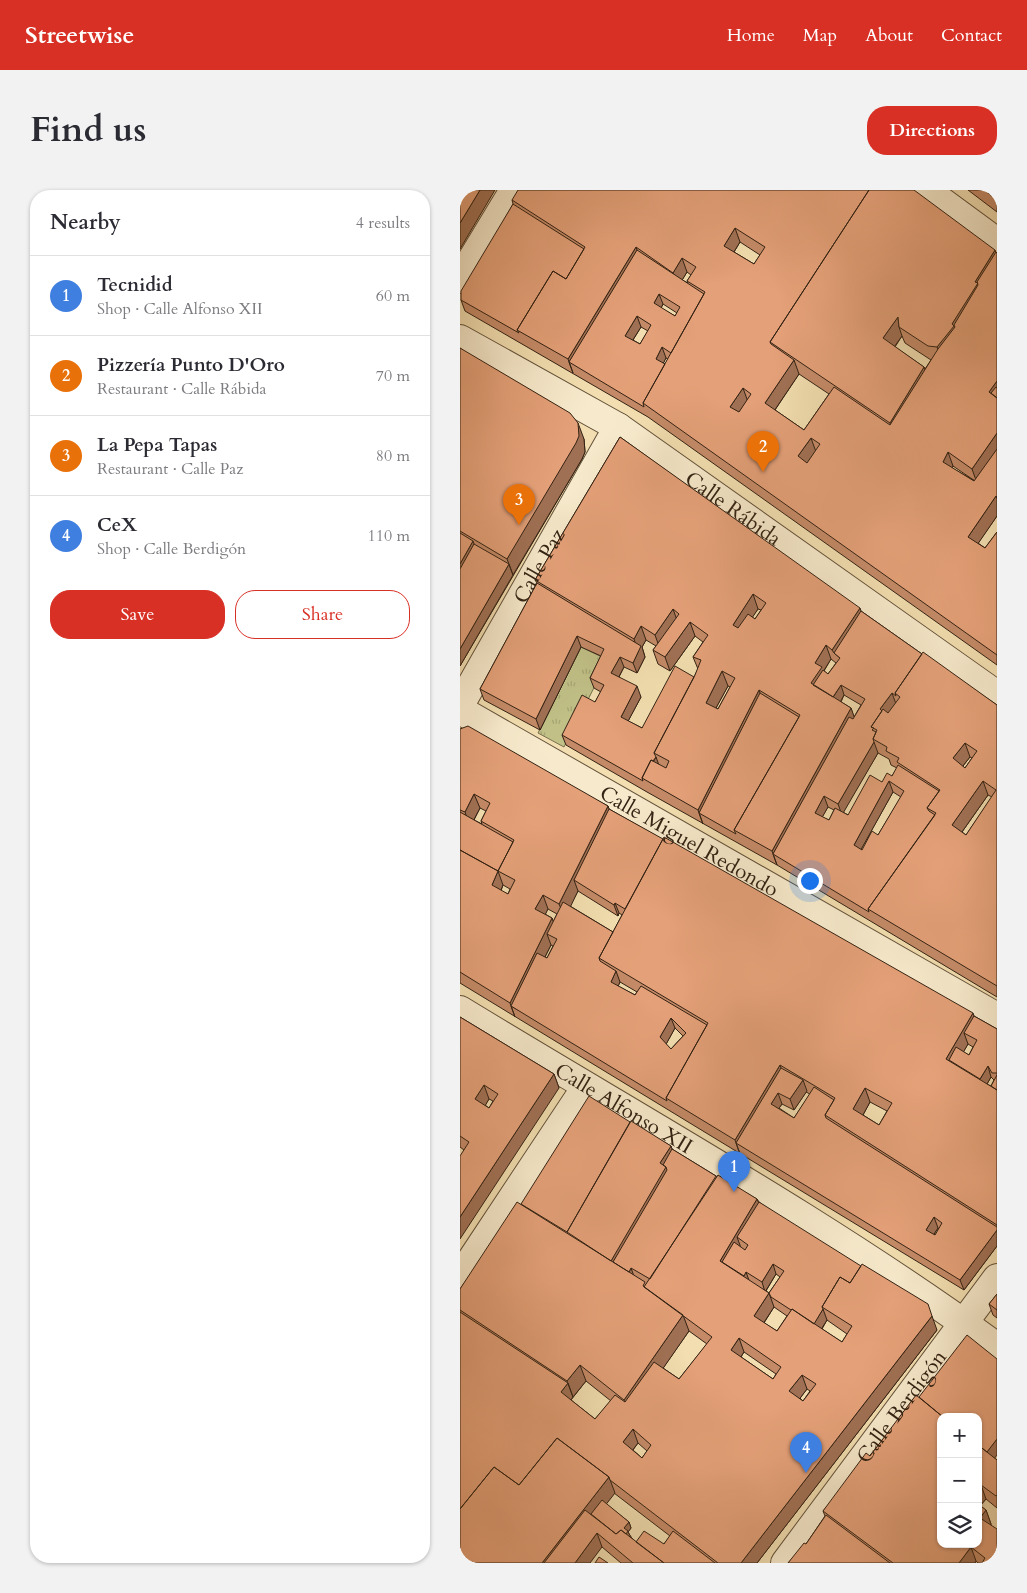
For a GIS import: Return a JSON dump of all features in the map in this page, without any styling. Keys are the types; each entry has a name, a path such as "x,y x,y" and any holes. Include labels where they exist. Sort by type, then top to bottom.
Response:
{"street":[{"path":"460,279 514,190"},
{"path":"926,190 997,242"},
{"name":"Calle Rábida","path":"460,339 618,427 997,695"},
{"name":"Calle Paz","path":"460,705 618,427"},
{"name":"Calle Miguel Redondo","path":"460,710 997,1017"},
{"name":"Calle Alfonso XII","path":"460,1010 586,1087 771,1195 963,1322 997,1347"},
{"path":"460,1277 586,1087"},
{"name":"Calle Berdigón","path":"785,1563 997,1278"}],"green space":[{"path":"581,647 608,660 564,747 538,733"}],"building":[{"path":"460,190 480,190 460,223"},
{"path":"518,190 869,190 770,342 794,360 765,403 804,430 834,387 890,425 938,349 955,327 954,325 978,285 977,282 996,252 997,381 989,392 997,398 997,433 972,469 948,452 943,462 974,481 997,449 997,497 968,537 985,548 997,532 997,655 643,403 705,292 687,281 696,267 682,258 673,273 636,247 568,359 517,330 553,271 566,279 585,247 512,200","holes":["735,228 765,247 754,264 724,246","743,388 751,394 739,412 730,407","811,438 820,444 807,463 798,456"]},
{"path":"869,190 914,190 995,250 975,282 978,283 952,324 954,326 937,347 928,346 899,327 898,317 883,338 924,367 890,423 770,342"},
{"path":"984,190 997,190 997,200"},
{"path":"513,204 584,249 566,279 553,271 517,330 519,333 461,300 461,291"},
{"path":"637,250 704,294 671,353 662,347 656,359 665,364 643,403 644,407 569,362","holes":["659,294 680,307 675,316 654,303","637,316 651,325 640,344 625,336"]},
{"path":"460,348 570,413 578,423 579,436 576,443 507,559 460,531"},
{"path":"997,388 997,398 991,393"},
{"path":"620,437 860,608 832,650 826,645 815,663 822,667 811,683 851,708 772,851 734,830 800,715 759,690 698,810 642,778 651,760 666,768 669,761 654,753 695,675 701,660 693,657 708,635 690,622 665,657 653,650 679,614 673,609 655,635 641,626 634,639 535,580","holes":["753,594 766,603 755,619 748,614 738,628 733,625","722,671 735,678 718,709 706,703"]},
{"path":"460,533 473,541 460,564"},
{"path":"474,544 509,564 460,649 460,569"},
{"path":"537,583 641,646 633,663 620,657 611,673 637,686 621,717 642,728 675,666 694,677 654,753 656,757 653,761 651,760 642,778 643,781 562,735 582,695 595,702 604,685 590,678 604,649 577,636 536,719 480,689"},
{"path":"861,611 922,654 895,693 896,696 892,693 880,709 882,711 871,727 876,732 873,739 874,742 838,804 824,796 815,813 829,820 835,808 848,815 870,775 882,782 887,773 892,776 898,765 939,791 927,808 935,815 868,909 869,912 773,854 849,717 853,719 865,699 841,685 833,697 813,685 823,670 828,674 840,658 834,653","holes":["889,781 904,791 878,835 872,831 862,850 854,845"]},
{"path":"923,652 997,705 997,986 868,909 936,813 927,808 940,790 897,762 899,758 886,751 887,747 873,739 877,730 871,727 883,709 888,713 900,697 895,693","holes":["965,743 977,751 965,768 953,758","983,781 996,790 966,835 952,825"]},
{"path":"760,693 799,717 734,830 736,834 699,813"},
{"path":"468,726 608,806 559,904 543,895 535,909 552,918 510,1003 460,972 460,850 498,871 514,840 481,821 490,803 474,794 465,812 460,810 460,729","holes":["498,871 515,880 508,894 492,885"]},
{"path":"609,809 663,839 625,909 615,903 614,905 574,880"},
{"path":"460,812 513,842 498,871 460,850"},
{"path":"664,837 973,1013 946,1059 997,1090 997,1225 825,1115 835,1098 780,1065 735,1140 666,1098 708,1023 599,958","holes":["865,1088 892,1103 879,1125 853,1109"]},
{"path":"563,902 613,932 599,958 600,961 616,971 611,982 635,995 641,986 707,1025 666,1098 667,1101 511,1006 537,953 547,958 557,939 547,934","holes":["671,1018 686,1033 671,1049 660,1037"]},
{"path":"974,1016 997,1029 997,1073 992,1073 988,1066 980,1079 949,1060 956,1047 969,1055 977,1040 964,1033"},
{"path":"460,1017 554,1074 460,1217 460,1156 469,1142 460,1136","holes":["484,1085 498,1094 489,1108 475,1099"]},
{"path":"781,1068 803,1080 790,1099 778,1093 771,1104 794,1118 814,1087 834,1100 825,1115 826,1118 997,1227 997,1230 960,1280 736,1143","holes":["934,1217 942,1223 935,1235 926,1230"]},
{"path":"997,1075 997,1090 991,1086"},
{"path":"589,1096 630,1122 567,1232 521,1204"},
{"path":"631,1121 671,1146 660,1163 666,1167 611,1261 567,1232"},
{"path":"672,1149 716,1176 650,1279 631,1268 629,1272 613,1262 667,1170 663,1165"},
{"path":"718,1175 757,1199 720,1261 769,1293 754,1316 777,1331 792,1309 842,1342 852,1326 822,1307 840,1277 850,1283 862,1264 928,1304 932,1316 741,1563 718,1563 557,1438 519,1485 494,1467 460,1509 460,1312 568,1383 561,1392 595,1419 615,1395 625,1402 654,1362 679,1379 712,1337 644,1287","holes":["739,1338 781,1367 773,1379 731,1350","802,1375 816,1384 803,1401 789,1391","633,1429 651,1445 642,1458 623,1442"]},
{"path":"517,1202 645,1282 643,1286 683,1315 624,1400 580,1365 567,1381 460,1310 460,1289"},
{"path":"759,1202 861,1266 850,1283 840,1277 814,1324 771,1297 769,1293 784,1271 773,1264 762,1282 746,1272 744,1276 722,1262 734,1242 745,1250 748,1245 737,1237"},
{"path":"997,1294 997,1310 989,1304"},
{"path":"967,1335 997,1359 997,1439 987,1452 982,1448 982,1413 938,1413 919,1397"},
{"path":"916,1395 938,1413 937,1548 970,1548 959,1563 893,1563 823,1511 866,1453 870,1456"},
{"path":"557,1438 609,1477 542,1563 460,1563 460,1509 494,1467 519,1485"},
{"path":"982,1448 997,1460 996,1496 982,1486"},
{"path":"602,1500 629,1522 624,1528 628,1531 626,1534 621,1530 616,1534 591,1514"},
{"path":"982,1507 986,1510 982,1515"},
{"path":"585,1510 616,1534 621,1530 664,1563 633,1563 597,1533 575,1563 544,1563"},
{"path":"826,1515 890,1563 788,1563 804,1543 806,1544"},
{"path":"982,1519 997,1529 997,1563 982,1563 985,1558 972,1548 982,1548"},
{"path":"644,1531 664,1544 673,1531 715,1563 664,1563 636,1542"},
{"path":"599,1557 608,1563 595,1563"}],"place":[{"name":"Pizzería Punto D'Oro","path":"763,472"},
{"name":"La Pepa Tapas","path":"519,525"},
{"name":"Tecnidid","path":"734,1192"},
{"name":"CeX","path":"806,1473"}]}
